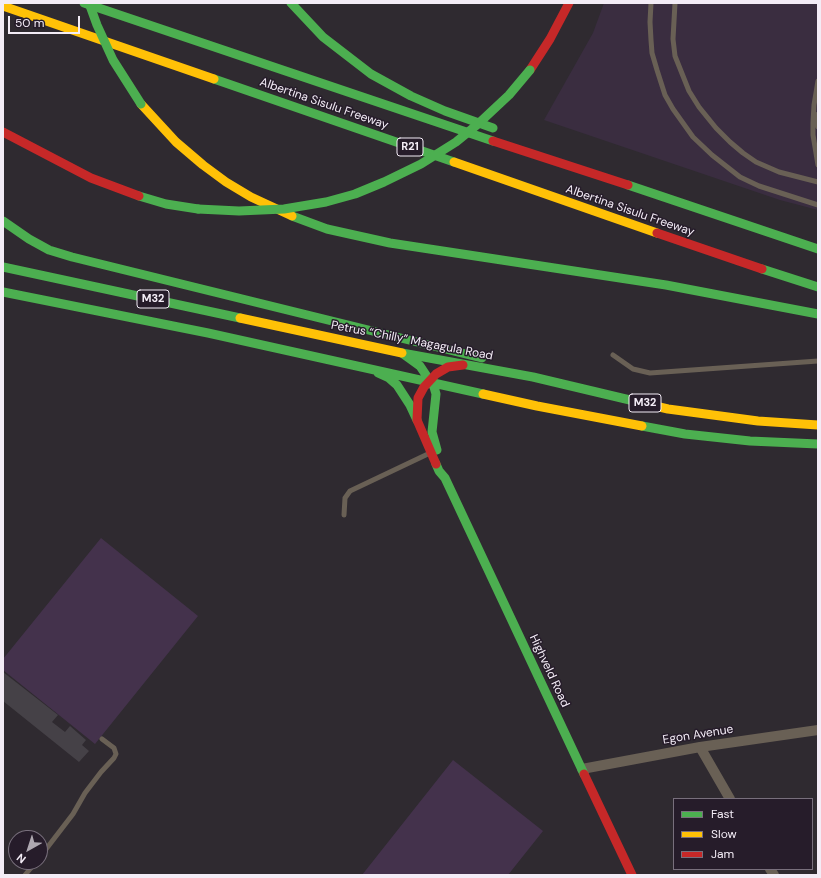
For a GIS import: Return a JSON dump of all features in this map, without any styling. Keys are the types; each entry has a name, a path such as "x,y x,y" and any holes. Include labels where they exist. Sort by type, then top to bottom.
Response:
{"main road":[{"name":"Albertina Sisulu Freeway","path":"84,3 428,120 818,249"},
{"path":"89,3 113,60 141,104 176,142 226,182 251,197 300,220 354,236 666,285 818,314"},
{"path":"291,3 323,37 346,56 392,87 428,104 503,132"},
{"path":"3,132 72,169 130,194 166,204 198,209 239,211 284,209 326,202 355,194 384,182 421,164 456,142 509,95 530,70 550,39 569,3"},
{"name":"Albertina Sisulu Freeway","path":"3,6 701,248 818,287"},
{"path":"590,162 612,180"},
{"path":"3,221 29,239 49,250 72,257 502,363 533,377"},
{"name":"Petrus “Chilly” Magagula Road","path":"3,267 402,353 533,377 682,411 758,421 818,425"},
{"name":"M32","path":"3,292 208,333 429,380 537,406 685,434 720,438 818,444"},
{"name":"Highveld Road","path":"402,353 420,366 434,387 436,394 432,432 434,442 444,467 445,478"},
{"name":"Highveld Road","path":"469,365 448,367 429,380 418,398 416,411 417,420 439,471 445,478 632,875"},
{"path":"368,367 389,378 397,385 410,405 417,420"}],"street":[{"name":"Egon Avenue","path":"582,769 700,748 818,730"},
{"path":"700,748 729,798"}],"lane":[{"path":"651,3 651,40 657,70 665,95 673,110 692,137 740,177 759,186 818,205"},
{"path":"675,3 673,39 675,56 689,91 699,107 730,142 756,162 779,172 818,182"},
{"path":"818,81 814,106 813,135 818,165"},
{"path":"814,106 818,127"},
{"path":"613,355 633,369 650,373 818,361"},
{"path":"344,515 345,498 350,491 431,453"},
{"path":"48,847 73,814 85,793 114,758 116,754 114,748 102,739"}],"shaded area":[{"path":"604,3 818,3 818,210 780,200 544,120 593,33"},
{"path":"101,538 198,616 95,744 3,670 3,659"},
{"path":"453,760 543,831 508,875 362,875"}],"building":[{"path":"3,672 58,715 52,722 65,732 70,726 86,740 82,745 89,751 79,762 3,701"}],"traffic: fast":[{"path":"84,3 493,141"},
{"path":"89,3 113,60 141,104"},
{"path":"291,3 323,37 371,74 411,96 445,111 493,128"},
{"path":"198,209 239,211 284,209 326,202 355,194 384,182 421,164 456,142 509,95 530,70"},
{"path":"214,79 454,162"},
{"path":"628,185 818,249"},
{"path":"139,196 166,204 198,209"},
{"path":"292,216 327,229 390,243 666,285 818,314"},
{"path":"3,221 29,239 49,250 72,257 482,358"},
{"path":"3,267 240,318"},
{"path":"762,269 818,287"},
{"path":"3,292 208,333 483,394"},
{"path":"402,353 420,366 434,387 436,394 432,432 437,450"},
{"path":"402,353 533,377 651,405"},
{"path":"378,373 389,378 397,385 410,405 417,420"},
{"path":"642,426 685,434 750,441 818,444"},
{"path":"436,464 439,471 445,478 584,774"}],"traffic: slow":[{"path":"3,6 214,79"},
{"path":"141,104 176,142 203,165 226,182 251,197 292,216"},
{"path":"454,162 657,233"},
{"path":"240,318 402,353"},
{"path":"483,394 642,426"},
{"path":"651,405 668,409 758,421 818,425"}],"traffic: jam":[{"path":"530,70 550,39 569,3"},
{"path":"3,132 91,178 139,196"},
{"path":"493,141 628,185"},
{"path":"657,233 762,269"},
{"path":"436,464 417,420 418,398 424,387 436,374 448,367 463,365"},
{"path":"584,774 632,875"}]}
